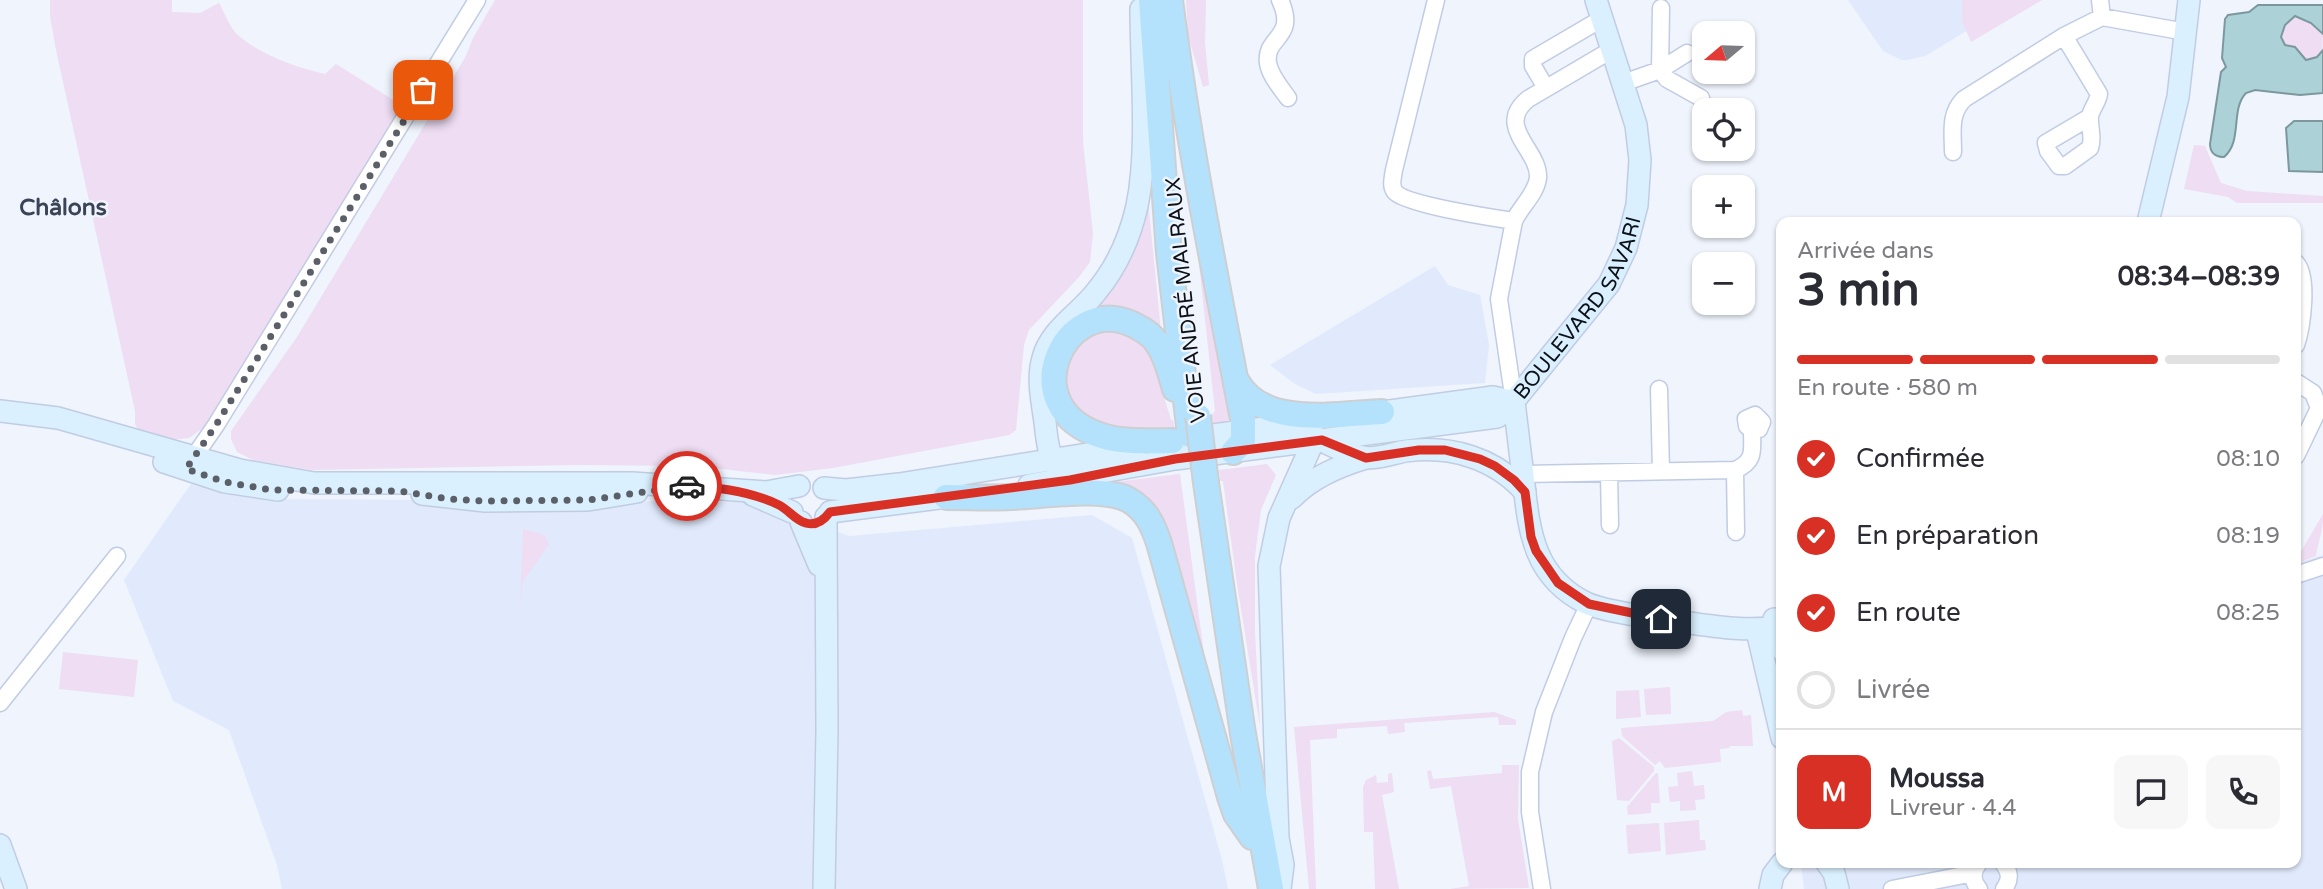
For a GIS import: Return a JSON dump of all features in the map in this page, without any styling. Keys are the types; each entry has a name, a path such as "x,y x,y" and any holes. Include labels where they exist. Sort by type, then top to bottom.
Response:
{"main road":[{"name":"VOIE ANDRÉ MALRAUX","path":"1151,0 1162,180 1186,426 1201,483 1271,889"},
{"name":"VOIE ANDRÉ MALRAUX","path":"1158,0 1186,426"},
{"path":"1170,0 1179,66 1234,376 1238,441"},
{"path":"1126,321 1142,329 1156,341 1162,353 1186,426 1119,440 1091,432 1079,425 1062,408 1056,396 1053,382 1054,362 1060,349 1077,331 1096,322 1126,321"},
{"path":"1234,376 1246,395 1271,411 1303,415 1382,412"},
{"name":"VOIE ANDRÉ MALRAUX","path":"1201,483 1261,889"},
{"path":"946,497 1105,493 1126,498 1142,509 1159,542 1230,797 1236,814 1252,837"}],"street":[{"path":"190,463 355,202 477,0"},
{"path":"1070,480 1051,461 1040,383 1043,358 1053,338 1095,293 1111,271 1121,253 1137,205 1142,162 1141,0"},
{"path":"1280,0 1285,11 1286,27 1271,46 1268,59 1271,72 1287,99"},
{"path":"1436,0 1394,170 1393,189 1407,198 1471,214 1514,220"},
{"path":"2100,0 2102,17"},
{"path":"2149,217 2175,117 2189,0"},
{"path":"1661,8 1660,70 1667,79 1700,98"},
{"path":"1546,88 1533,66 1533,59 1600,9"},
{"name":"BOULEVARD SAVARI","path":"1600,9 1636,125 1640,160 1637,205 1626,248 1600,298 1535,373 1514,402 1531,537 1541,561 1558,583 1589,604 1694,629 1771,625"},
{"path":"1953,152 1953,118 1959,104 2064,36 2102,17 2186,32"},
{"path":"2064,36 2098,90 2097,103 2090,117"},
{"path":"1514,402 1499,299 1514,220 1534,190 1538,175 1517,130 1516,115 1522,104 1613,50"},
{"path":"1623,83 1660,70 1687,53"},
{"path":"2301,273 2301,326"},
{"path":"2301,385 2313,393 2319,408 2301,446"},
{"path":"1659,389 1661,471"},
{"path":"738,490 768,500 812,524 828,515 855,509 1070,480 1175,459 1238,441 1270,427 1493,397 1514,402"},
{"path":"510,493 632,483 773,491 811,482 824,488 860,489 1051,461 1186,426 1238,441 1285,446 1497,417 1514,402"},
{"path":"0,411 34,415 190,463 314,483 510,493 588,500 681,485"},
{"path":"1270,427 1285,446 1289,475 1269,566 1278,838 1283,865 1280,889"},
{"path":"1284,505 1296,493 1339,466 1366,458 1419,450 1458,452 1495,466 1514,480 1524,483 1609,473 1735,470 1749,461 1752,430"},
{"path":"1318,441 1366,458"},
{"path":"1284,505 1318,441"},
{"path":"1735,470 1735,532"},
{"path":"1609,473 1610,526"},
{"path":"799,486 791,498 819,564 826,648"},
{"path":"824,488 831,498 828,515 824,889"},
{"path":"826,648 832,592 832,541 842,521 855,509"},
{"path":"0,703 117,556"},
{"path":"2301,573 2323,566"},
{"path":"1542,889 1530,812 1530,772 1544,712 1589,604"},
{"path":"1771,625 1776,676"},
{"path":"0,845 16,889"},
{"path":"1770,889 1773,876 1779,868"},
{"path":"1830,868 1838,889"},
{"path":"2004,889 2009,877 2007,868"},
{"path":"1892,889 1974,880"}],"shaded area":[{"path":"50,0 172,0 172,12 200,13 219,3 236,33 269,55 325,74 336,64 395,101 400,92 408,95 404,107 239,379 203,428 189,438 170,440 138,430 135,424 135,411 56,50"},
{"path":"495,0 1083,0 1083,142 1093,233 1090,262 1029,330 1024,345 1016,430 1009,435 833,468 775,475 694,466 576,465 312,470 253,460 237,452 231,439 231,431 297,337 466,56"},
{"path":"1186,0 1206,0 1205,43 1209,85 1203,87 1188,35"},
{"path":"1848,0 2042,0 1965,32 1925,56 1902,60 1883,51"},
{"path":"1962,0 2042,0 1971,42 1962,21"},
{"path":"2258,5 2323,5 2323,34 2311,23 2295,16 2285,25 2281,37 2285,45 2295,47 2306,60 2317,57 2323,50 2323,93 2300,95 2255,90 2246,93 2238,108 2230,150 2224,157 2218,156 2212,152 2210,144 2221,72 2226,67 2222,58 2225,19 2228,15 2249,12"},
{"path":"2295,16 2311,23 2323,34 2322,53 2311,60 2306,60 2298,51 2282,42 2284,26"},
{"path":"2294,121 2323,121 2323,172 2289,171 2286,128"},
{"path":"2194,145 2205,146 2221,183 2247,191 2323,196 2323,203 2237,203 2228,197 2184,189"},
{"path":"1191,191 1230,419 1214,427 1212,415 1215,411"},
{"path":"1148,200 1161,332 1092,310 1128,259"},
{"path":"1435,266 1448,285 1480,295 1489,345 1485,383 1316,394 1295,384 1270,365"},
{"path":"1112,330 1134,338 1154,361 1175,432 1111,428 1091,422 1069,401 1063,380 1072,352 1088,336"},
{"path":"1267,464 1276,475 1261,510 1255,556 1255,633 1260,727 1223,481 1220,481 1219,470"},
{"path":"1180,474 1208,684 1161,520 1067,488"},
{"path":"193,481 247,496 270,499 756,502 849,536 1092,515 1132,538 1228,889 282,889 277,865 229,730 173,701 124,580"},
{"path":"2323,514 2316,556 2301,562 2301,551"},
{"path":"523,529 545,535 549,545 523,581 520,609"},
{"path":"2323,555 2323,889 1804,889 1802,868 2301,868 2301,562"},
{"path":"63,652 138,660 134,697 59,689"},
{"path":"1670,687 1671,714 1646,715 1644,689"},
{"path":"1639,690 1641,717 1616,719 1616,691"},
{"path":"1742,710 1743,716 1751,715 1753,746 1720,749 1721,762 1665,768 1660,761 1655,765 1622,736 1621,728 1713,721 1726,712"},
{"path":"1494,712 1516,720 1516,725 1499,725 1498,717 1404,723 1405,732 1388,734 1387,726 1337,729 1337,738 1310,740 1316,889 1309,889 1294,727"},
{"path":"1619,738 1654,767 1654,771 1629,801 1617,800 1612,741"},
{"path":"1502,765 1519,765 1518,819 1529,888 1450,889 1469,886 1451,786 1430,789 1427,771 1431,770 1433,779 1502,773"},
{"path":"1692,771 1694,786 1704,785 1705,799 1695,800 1696,810 1680,811 1680,801 1670,802 1668,787 1678,786 1677,773"},
{"path":"1392,773 1394,792 1382,795 1399,889 1375,889 1373,832 1364,832 1363,787 1366,780 1376,775 1377,783 1388,782 1388,774"},
{"path":"1656,773 1660,803 1651,803 1651,813 1628,815 1627,807"},
{"path":"1699,820 1700,840 1705,840 1706,850 1666,855 1664,823"},
{"path":"1659,823 1661,851 1628,854 1626,825"}],"way so far":[{"path":"423,90 216,425 186,469 251,488 293,491 400,491 449,499 485,501 588,500 687,486"}],"district":[{"name":"Châlons","path":"63,208"}],"route":[{"path":"687,486 738,490 776,503 792,512 801,522 812,524 822,521 830,512 1070,480 1175,459 1322,440 1366,458 1407,451 1445,450 1495,466 1525,492 1531,537 1536,551 1558,583 1589,604 1661,619"}]}
